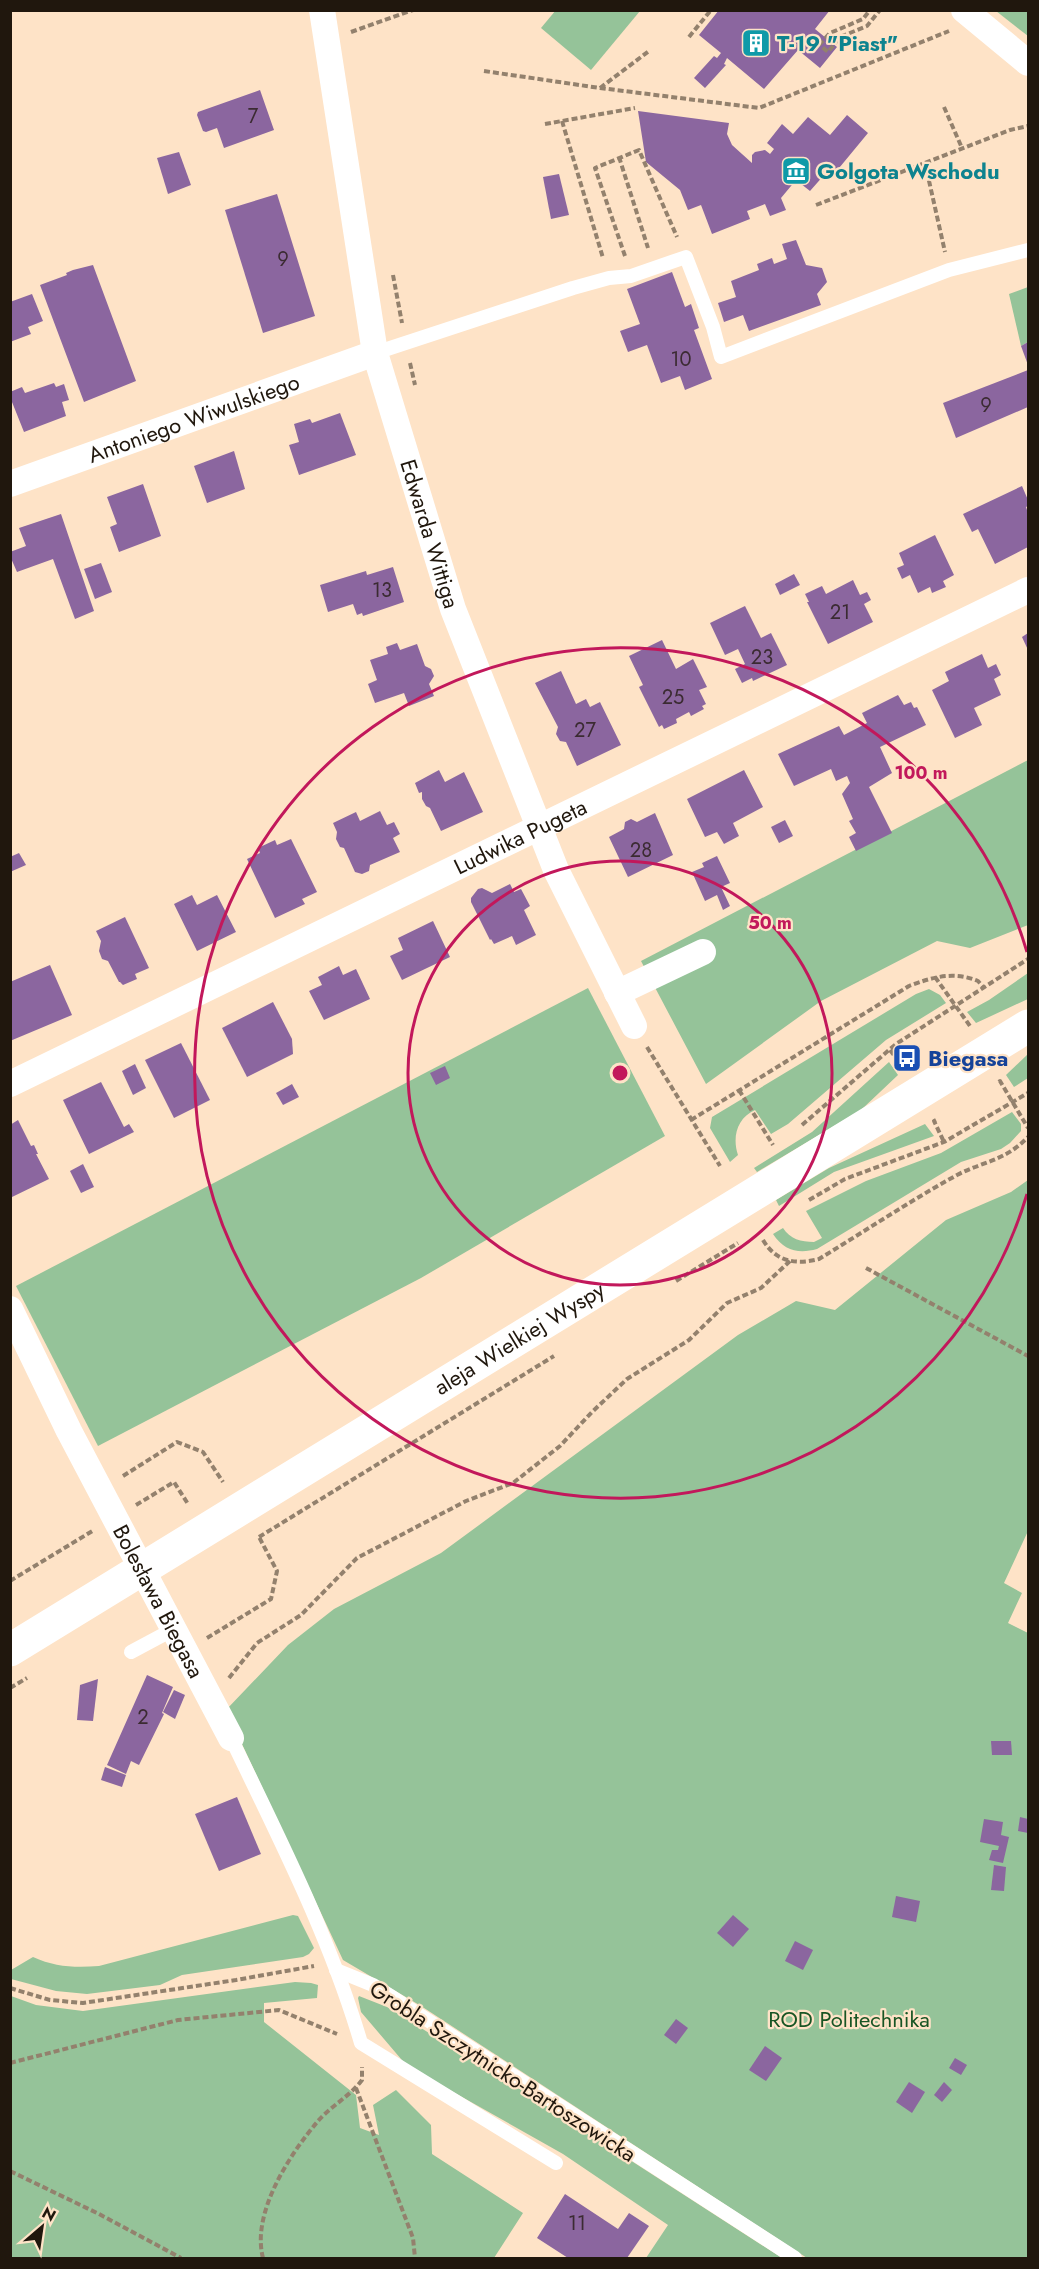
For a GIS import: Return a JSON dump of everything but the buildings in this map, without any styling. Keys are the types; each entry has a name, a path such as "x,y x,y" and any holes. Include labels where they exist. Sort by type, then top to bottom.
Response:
{"main road":[{"name":"aleja Wielkiej Wyspy","path":"10,1650 1029,1026"}],"street":[{"name":"Edwarda Wittiga","path":"322,10 375,353 453,609 556,870 634,1026"},
{"path":"966,12 1029,63"},
{"name":"Antoniego Wiwulskiego","path":"10,484 375,353"},
{"name":"Ludwika Pugeta","path":"10,1084 1029,590"},
{"path":"617,993 703,952"},
{"name":"Bolesława Biegasa","path":"10,1309 69,1431 231,1738"}],"lane":[{"path":"375,353 609,278 631,276 686,257 721,357 950,270 1029,250"},
{"path":"131,1652 174,1629"},
{"name":"Bolesława Biegasa","path":"231,1738 306,1895 350,2005 361,2043"},
{"name":"Grobla Szczytnicko-Bartoszowicka","path":"336,1970 373,1985 795,2259"},
{"path":"361,2043 556,2163"}],"path":[{"path":"326,38 354,31 412,10"},
{"path":"690,37 711,10"},
{"path":"819,45 830,33 863,19 870,10"},
{"path":"809,36 828,52 840,37 867,26 880,10"},
{"path":"484,71 759,108 956,29 966,12"},
{"path":"600,88 649,51"},
{"path":"944,107 962,148"},
{"path":"545,124 635,108"},
{"path":"562,121 609,278"},
{"path":"816,205 1010,130 1029,126"},
{"path":"631,276 595,168 639,150 686,257"},
{"path":"619,157 654,268"},
{"path":"925,163 950,270"},
{"path":"797,1130 890,1050 1029,959"},
{"path":"692,1120 909,986 935,977 951,975 968,977 978,981 984,988"},
{"path":"935,977 970,1026 960,1032"},
{"path":"634,1026 720,1166"},
{"path":"890,1050 902,1067 912,1061"},
{"path":"991,1087 1000,1081 1029,1128"},
{"path":"739,1090 772,1146 781,1140"},
{"path":"802,1203 845,1179 944,1142 1029,1093"},
{"path":"943,1115 934,1121 944,1142"},
{"path":"763,1240 778,1257 803,1263 819,1259 957,1175 1008,1154 1029,1137"},
{"path":"671,1284 738,1243"},
{"path":"207,1692 227,1680 257,1643 301,1615 357,1558 466,1501 513,1483 560,1446 627,1379 689,1340 727,1303 761,1288 790,1261"},
{"path":"866,1268 1029,1356"},
{"path":"250,1542 563,1350"},
{"path":"100,1491 177,1442 203,1452 223,1482"},
{"path":"174,1482 188,1504"},
{"path":"186,1651 271,1599 277,1571 259,1537"},
{"path":"10,1988 50,2000 83,2003 314,1966 336,1970"},
{"path":"10,2063 178,2020 279,2010 361,2043"},
{"path":"263,2259 260,2232 264,2212 291,2157 320,2120 357,2088 413,2238 415,2259"},
{"path":"10,2171 99,2214 181,2259"}],"green space":[{"path":"556,10 640,11 591,70 541,28"},
{"path":"996,11 1028,11 1028,36"},
{"path":"1028,287 1028,342 1021,346 1009,294"},
{"path":"1028,760 1028,925 970,948 937,941 821,1001 706,1084 641,961"},
{"path":"1028,973 1028,999 976,1023 967,1012 989,1000"},
{"path":"588,988 665,1136 421,1278 98,1446 16,1286"},
{"path":"929,989 940,995 946,1003 886,1040 788,1124 771,1134 755,1110 749,1113 740,1123 736,1135 738,1155 730,1162 710,1128 712,1117 916,994"},
{"path":"1028,1054 1028,1078 1014,1087 1006,1075"},
{"path":"889,1062 898,1075 861,1110 757,1172 754,1168 812,1132"},
{"path":"1012,1112 1021,1124 1021,1131 1010,1143 1001,1149 961,1162 817,1249 792,1250 777,1240 773,1234 783,1228 789,1235 800,1240 814,1242 822,1238 806,1211 866,1181 941,1153"},
{"path":"925,1124 934,1136 834,1172 779,1206 776,1200 829,1168"},
{"name":"ROD Politechnika","path":"1028,1180 1028,1531 1004,1583 1022,1593 1008,1623 1028,1633 1028,2258 807,2258 421,2006 343,1960 226,1710 288,1645 334,1609 441,1553 738,1335 796,1301 835,1310 946,1220 1011,1192"},
{"path":"293,1915 298,1916 314,1948 303,1957 182,1975 160,1985 87,1994 56,1991 11,1979 11,1970 33,1957 65,1966 99,1966"},
{"path":"295,1982 318,1985 317,1998 264,2003 264,2022 356,2095 360,2128 379,2135 373,2105 396,2090 431,2125 432,2154 523,2213 494,2258 11,2258 11,1996 36,2005 83,2011"},
{"path":"359,1996 387,2007 523,2091 782,2258 646,2258 668,2225 563,2154 407,2066 361,2012"}],"place":[{"name":"T-19 \"Piast\"","path":"756,43"},
{"name":"Golgota Wschodu","path":"796,171"},
{"name":"Biegasa","path":"907,1058"}]}
